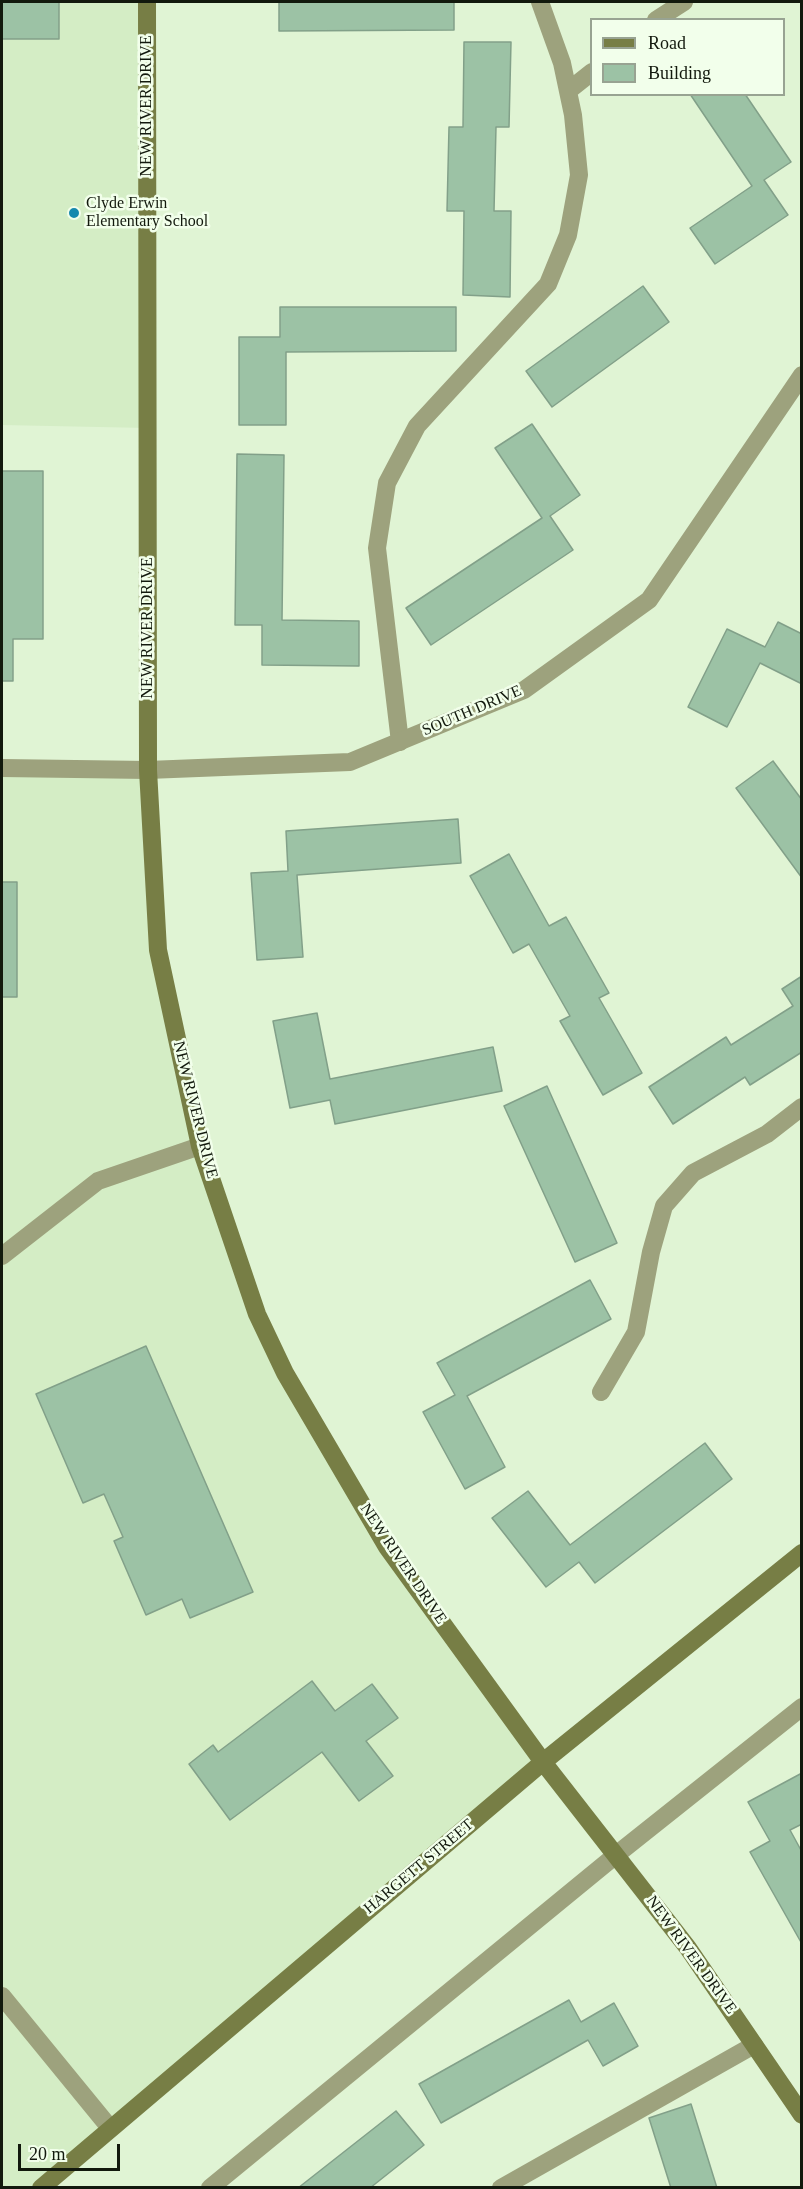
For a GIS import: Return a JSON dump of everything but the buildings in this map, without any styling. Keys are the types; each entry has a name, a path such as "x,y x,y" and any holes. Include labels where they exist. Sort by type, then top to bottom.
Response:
{"street":[{"name":"NEW RIVER DRIVE","path":"147,2 148,770 158,950 200,1146 257,1314 285,1373 387,1547 543,1762 688,1948 801,2115"},
{"path":"400,742 377,548 387,483 417,426 548,284 568,235 579,175 573,115 562,63 540,2"},
{"path":"659,18 684,2"},
{"path":"568,91 590,73"},
{"name":"SOUTH DRIVE","path":"2,768 148,770 350,762 524,690 650,600 801,375"},
{"path":"601,1392 636,1332 651,1252 664,1206 693,1173 767,1134 801,1107"},
{"path":"2,1256 98,1181 200,1146"},
{"name":"HARGETT STREET","path":"41,2187 543,1762 801,1553"},
{"path":"210,2187 801,1707"},
{"path":"2,1996 110,2128"},
{"path":"501,2187 754,2045"}],"shaded area":[{"name":"Clyde Erwin Elementary School","path":"2,2 147,2 147,428 2,425"},
{"path":"2,768 148,770 158,950 200,1146 257,1314 387,1547 543,1762 38,2187 2,2188"}],"place":[{"name":"Clyde Erwin Elementary School","path":"74,213"}]}
